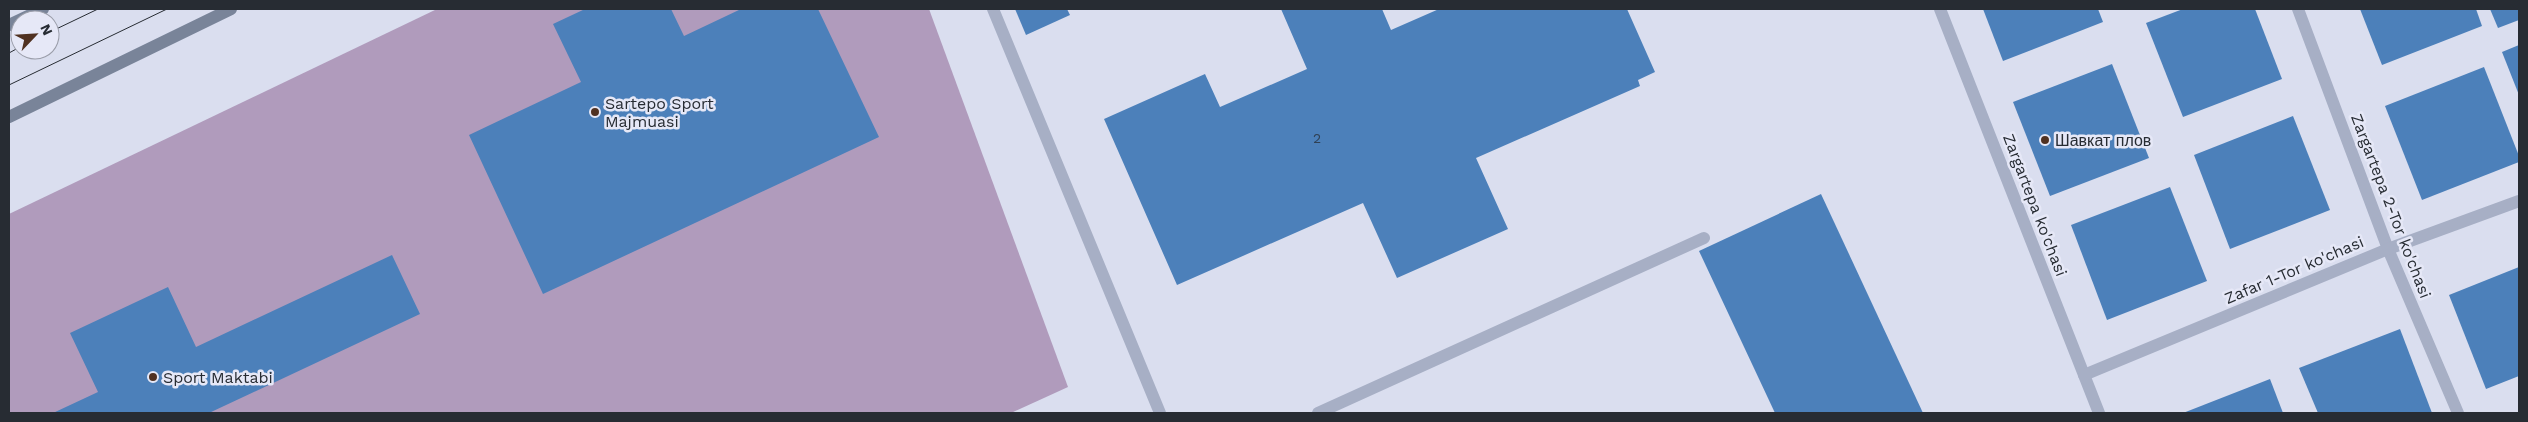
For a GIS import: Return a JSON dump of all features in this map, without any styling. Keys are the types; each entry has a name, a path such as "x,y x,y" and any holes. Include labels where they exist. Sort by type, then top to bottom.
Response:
{"main road":[{"path":"9,25 43,9"},
{"path":"9,117 231,9"}],"street":[{"path":"993,9 1160,413"},
{"name":"Zargartepa ko'chasi","path":"1940,9 2099,413"},
{"name":"Zargartepa 2-Tor ko'chasi","path":"2298,9 2388,248 2458,413"},
{"name":"Zafar 1-Tor ko'chasi","path":"2084,375 2388,248 2519,201"},
{"path":"1318,413 1704,238"}],"shaded area":[{"name":"Sartepo Sport Majmuasi","path":"437,9 929,9 1068,387 1011,413 9,413 9,214"}],"building":[{"path":"585,9 671,9 684,36 741,9 818,9 879,137 543,294 469,135 581,82 553,24"},
{"path":"1015,9 1067,9 1070,15 1026,35"},
{"path":"1281,9 1382,9 1391,30 1439,9 1627,9 1655,72 1638,80 1640,86 1476,158 1508,229 1397,278 1363,203 1177,285 1104,119 1205,74 1220,107 1307,69"},
{"path":"1983,9 2098,9 2103,22 2003,61"},
{"path":"2183,9 2255,9 2282,79 2183,117 2146,23"},
{"path":"2360,9 2476,9 2482,26 2382,65"},
{"path":"2490,9 2519,9 2519,20 2498,28"},
{"path":"2519,45 2519,95 2502,52"},
{"path":"2112,64 2149,158 2050,196 2013,102"},
{"path":"2484,67 2519,156 2519,162 2422,200 2385,106"},
{"path":"2293,116 2330,210 2230,249 2194,155"},
{"path":"2170,187 2207,281 2107,320 2071,225"},
{"path":"1821,194 1923,413 1775,413 1699,251"},
{"path":"392,255 420,314 209,413 53,413 98,392 70,333 168,287 196,347"},
{"path":"2519,267 2519,376 2486,389 2449,295"},
{"path":"2400,329 2432,413 2318,413 2299,368"},
{"path":"2270,379 2283,413 2183,413"}],"tram line":[{"path":"60,27 98,9"},
{"path":"9,85 167,9"}],"place":[{"name":"Sartepo Sport Majmuasi","path":"595,112"},
{"name":"Шавкат плов","path":"2045,140"},
{"name":"Sport Maktabi","path":"153,377"}]}
